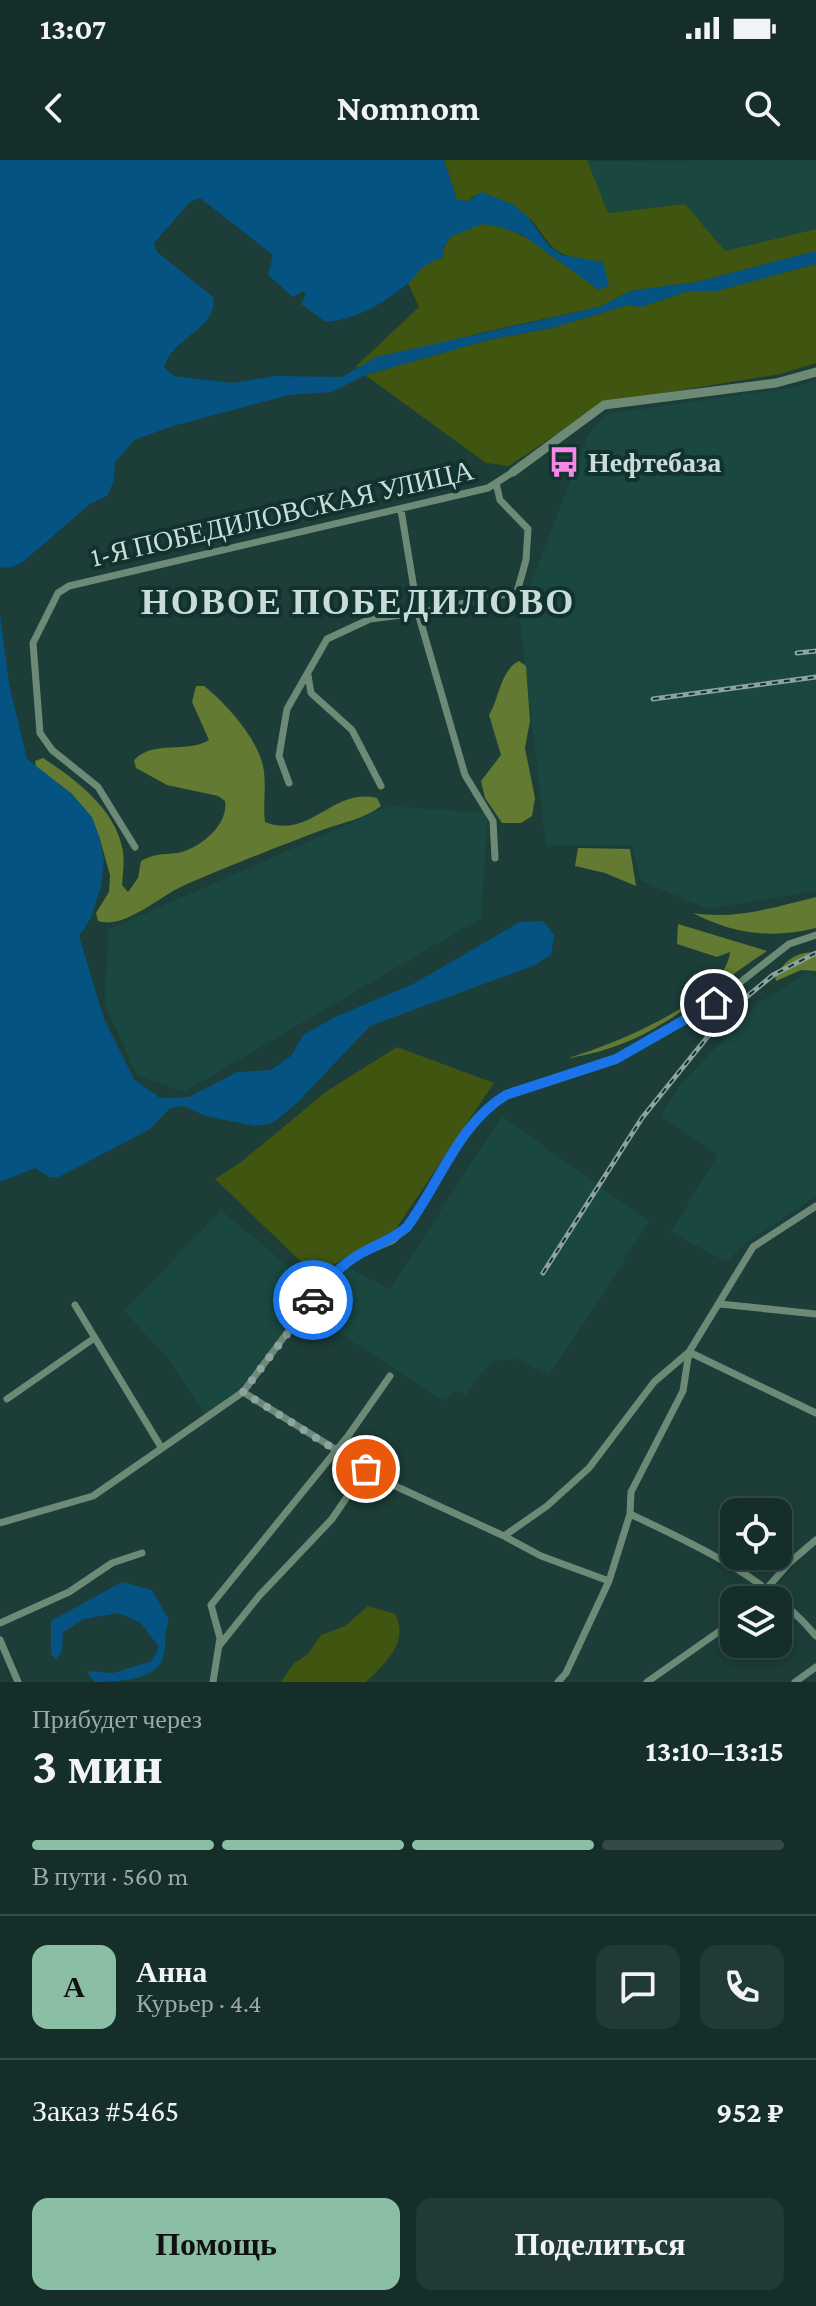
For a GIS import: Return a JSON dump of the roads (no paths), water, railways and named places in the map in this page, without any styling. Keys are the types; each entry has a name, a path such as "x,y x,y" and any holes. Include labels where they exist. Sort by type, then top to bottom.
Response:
{"street":[{"path":"513,472 604,405 776,383 816,372"},
{"name":"1-Я ПОБЕДИЛОВСКАЯ УЛИЦА","path":"135,847 98,787 52,750 40,733 33,643 58,593 69,586 488,488 513,472"},
{"path":"289,783 279,756 285,720 291,701 323,643 349,626 383,616 418,613 517,592 526,560 528,529 500,500 496,483"},
{"path":"401,510 418,613 465,775 493,821 495,858"},
{"path":"308,673 311,693 352,730 381,786"},
{"path":"0,1523 93,1496 243,1392 328,1278 354,1257 393,1240 407,1227 474,1123 493,1103 506,1095 616,1059 714,1003 789,944 816,935"},
{"path":"504,1536 547,1506 589,1468 654,1382 689,1352 753,1247 816,1206"},
{"path":"720,1304 816,1314"},
{"path":"75,1305 161,1447"},
{"path":"7,1399 93,1339"},
{"path":"689,1352 816,1413"},
{"path":"558,1682 566,1673 609,1581 630,1514 631,1492 683,1391 689,1352"},
{"path":"213,1682 219,1646 211,1605 390,1376"},
{"path":"243,1392 366,1469 541,1556 609,1581"},
{"path":"219,1646 259,1596 332,1519 366,1469"},
{"path":"630,1514 709,1551 764,1586"},
{"path":"771,1586 789,1563 816,1540"},
{"path":"0,1623 69,1592 112,1563 142,1553"},
{"path":"792,1612 816,1636"},
{"path":"647,1682 720,1631"},
{"path":"0,1640 18,1682"},
{"path":"795,1682 816,1667"}],"water":[{"path":"0,160 444,160 457,200 468,201 482,192 512,204 526,215 549,246 562,255 603,262 609,286 599,290 521,234 482,224 452,236 444,246 444,257 425,266 386,299 358,314 326,322 301,304 306,294 303,291 293,297 268,275 273,255 200,198 190,202 154,243 157,252 213,297 209,317 169,356 164,367 174,376 233,383 275,376 342,377 376,357 600,307 630,291 697,282 816,251 816,264 716,291 688,291 641,307 628,305 551,328 488,340 365,375 332,392 289,395 173,426 134,440 115,462 114,481 107,496 90,504 24,561 4,568 0,567"},
{"path":"0,615 9,684 27,759 72,794 92,817 99,836 104,861 101,886 91,918 79,936 104,1019 134,1079 160,1098 189,1097 237,1072 271,1070 292,1055 303,1035 335,1017 413,984 520,922 543,921 554,935 551,955 535,965 370,1026 298,1102 273,1123 255,1126 205,1116 184,1106 170,1108 150,1129 57,1178 49,1177 35,1168 0,1182"},
{"path":"122,1582 152,1590 169,1620 163,1658 151,1672 142,1676 122,1681 94,1682 87,1671 113,1673 152,1661 159,1647 141,1623 119,1613 84,1619 63,1632 62,1651 56,1659 51,1654 51,1621"}],"railway":[{"path":"797,653 816,651"},
{"path":"653,699 816,677"},
{"path":"543,1273 642,1118 726,1014 773,975 816,953"}],"place":[{"name":"Нефтебаза","path":"564,462"}],"district":[{"name":"НОВОЕ ПОБЕДИЛОВО","path":"358,601"}]}
